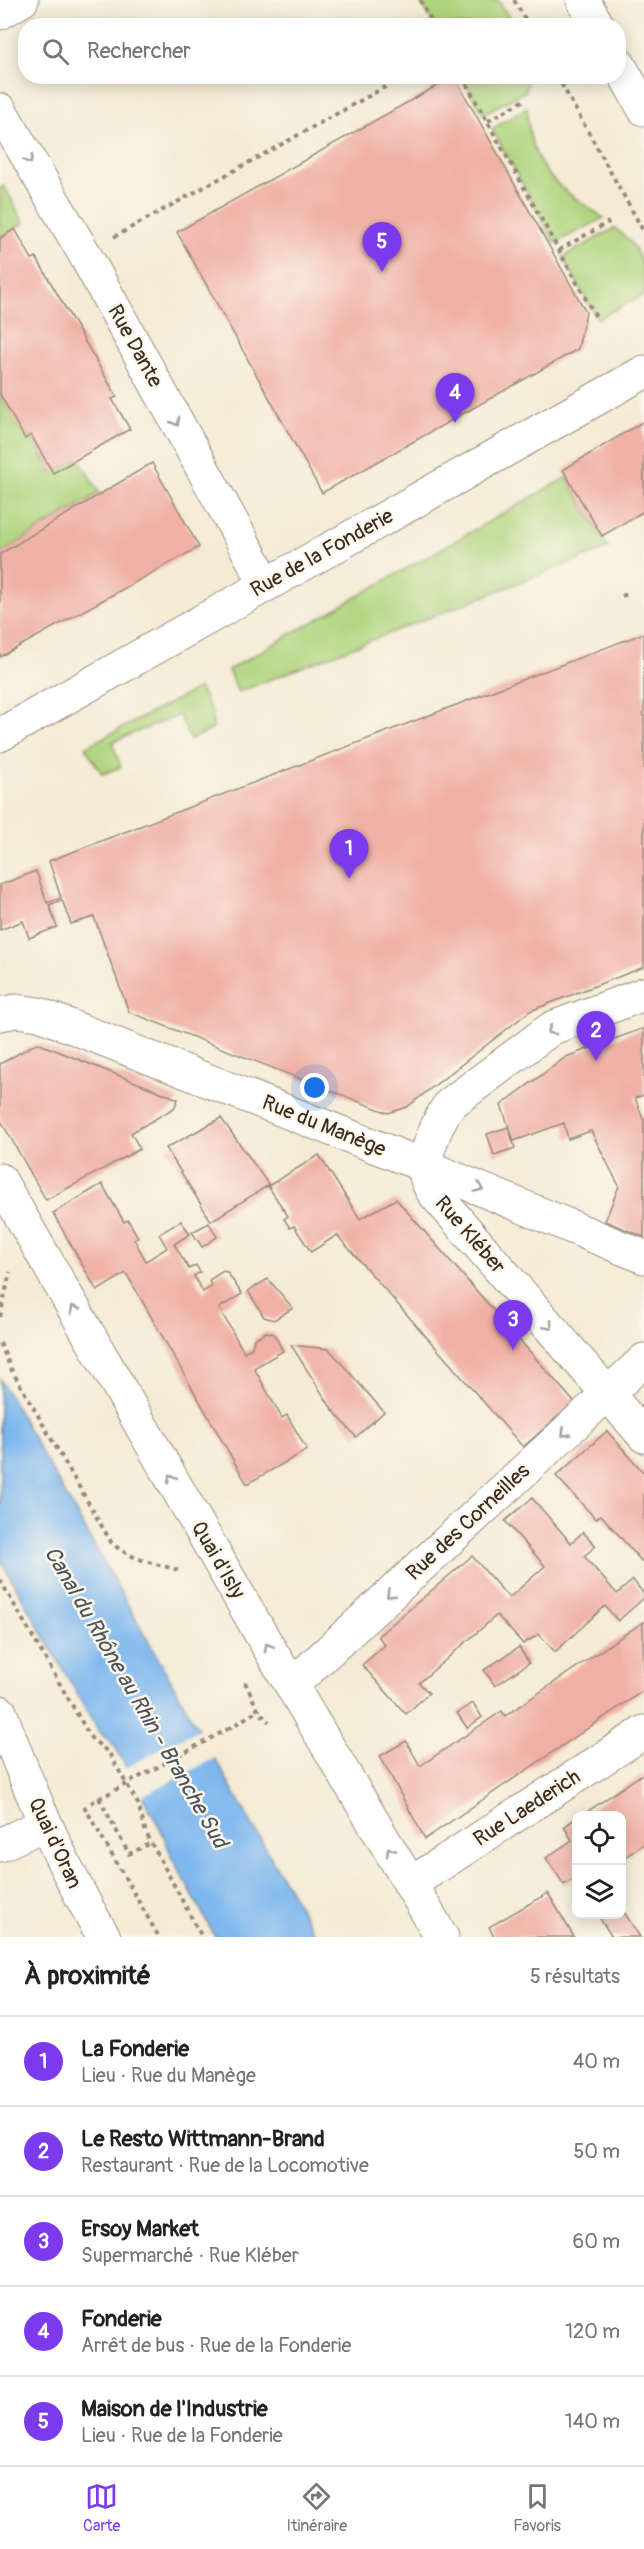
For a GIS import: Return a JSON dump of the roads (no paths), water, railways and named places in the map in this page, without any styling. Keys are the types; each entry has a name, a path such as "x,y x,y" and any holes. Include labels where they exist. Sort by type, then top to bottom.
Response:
{"street":[{"path":"0,13 22,0"},
{"path":"584,0 594,18"},
{"path":"626,77 644,109"},
{"name":"Rue Dante","path":"0,110 84,253 266,584"},
{"name":"Rue de la Fonderie","path":"0,735 644,372"},
{"path":"425,1166 442,1115 450,1104 552,1028 644,994"},
{"name":"Rue du Manège","path":"0,1014 16,1011 39,1014 425,1166 644,1257"},
{"name":"Rue Kléber","path":"425,1166 426,1182 433,1192 644,1436"},
{"name":"Quai d'Isly","path":"0,1180 292,1685 442,1937"},
{"name":"Rue des Corneilles","path":"292,1685 644,1360"},
{"name":"Quai d'Oran","path":"0,1712 44,1824 81,1898 104,1937"},
{"name":"Rue Laederich","path":"410,1884 644,1732"},
{"path":"0,1845 44,1824"}],"water":[{"name":"Canal du Rhône au Rhin - Branche Sud","path":"0,1379 316,1937 215,1937 173,1859 162,1832 114,1745 99,1732 0,1559"}],"place":[{"name":"Maison de l'Industrie","path":"382,272"},
{"name":"Fonderie","path":"455,423"},
{"name":"La Fonderie","path":"349,879"},
{"name":"Le Resto Wittmann-Brand","path":"596,1061"},
{"name":"Ersoy Market","path":"513,1350"}]}
